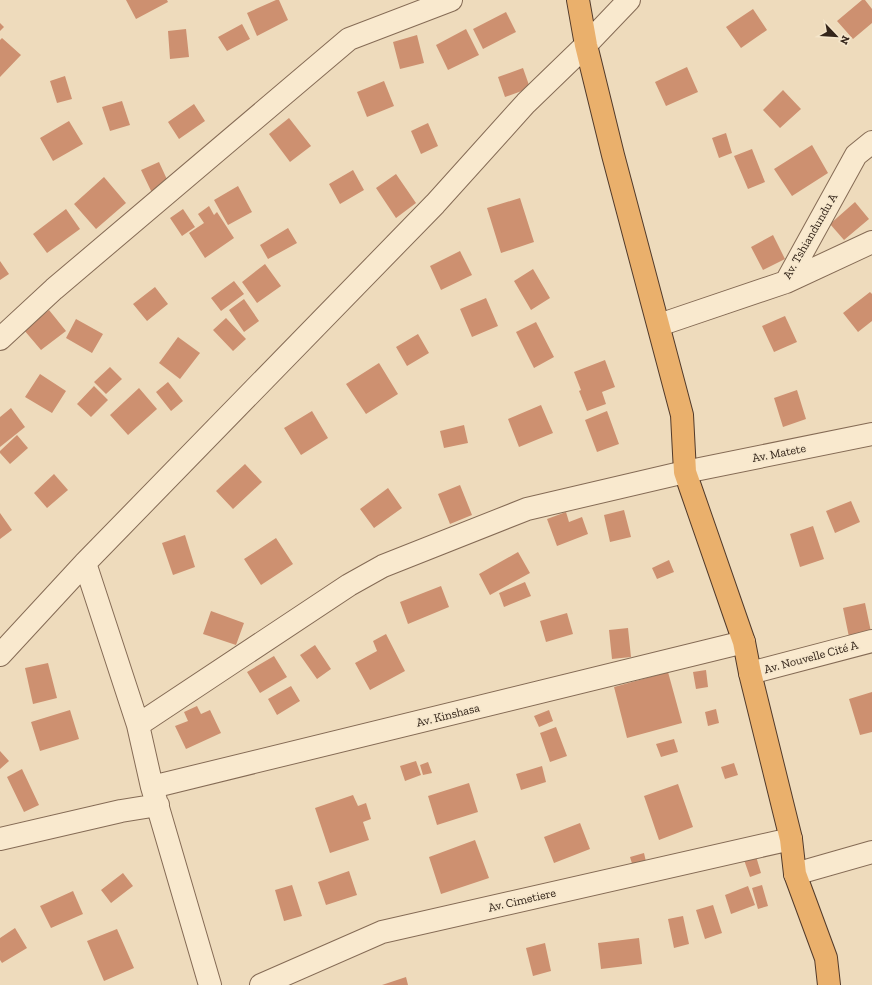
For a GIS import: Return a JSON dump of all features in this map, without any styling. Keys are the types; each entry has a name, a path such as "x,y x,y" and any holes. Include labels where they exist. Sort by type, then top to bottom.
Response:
{"highway":[{"path":"578,0 586,45 615,163 682,415 685,472 744,642 750,673 791,839 795,874 826,958 829,985"}],"street":[{"path":"0,339 54,289 349,39 451,0"},
{"path":"0,655 85,563 435,204 526,103 586,45 629,0"},
{"name":"Av. Tshiandundu A","path":"659,325 786,282 856,155 872,142"},
{"path":"786,282 872,242"},
{"name":"Av. Matete","path":"138,725 349,585 383,566 527,508 685,472 872,434"},
{"path":"85,563 138,725 155,796 210,985"},
{"name":"Av. Nouvelle Cité A","path":"750,673 872,641"},
{"name":"Av. Kinshasa","path":"0,839 121,811 155,796 744,642"},
{"name":"Av. Cimetiere","path":"261,985 382,932 791,839"},
{"path":"795,874 872,852"}],"building":[{"path":"126,0 167,0 168,2 136,19"},
{"path":"279,0 288,20 257,36 247,13"},
{"path":"862,0 865,0 872,9 872,23 853,39 837,21"},
{"path":"753,9 767,30 741,48 726,27"},
{"path":"506,12 516,32 483,49 473,29"},
{"path":"0,23 4,27 0,31"},
{"path":"242,24 250,39 227,51 218,37"},
{"path":"186,29 189,57 170,59 168,31"},
{"path":"466,29 479,55 448,70 436,45"},
{"path":"417,35 424,63 400,69 393,42"},
{"path":"2,38 21,55 0,77 0,40"},
{"path":"687,67 698,92 666,106 655,82"},
{"path":"523,68 530,88 505,97 498,77"},
{"path":"65,76 72,99 57,103 50,81"},
{"path":"384,81 394,106 367,117 357,92"},
{"path":"783,90 801,109 780,128 763,110"},
{"path":"122,101 130,125 110,131 102,107"},
{"path":"194,104 205,121 179,139 168,122"},
{"path":"289,118 311,146 290,162 269,134"},
{"path":"69,121 83,144 53,161 40,138"},
{"path":"428,123 438,146 421,154 411,131"},
{"path":"726,133 732,153 719,158 712,138"},
{"path":"812,145 828,173 792,196 774,169"},
{"path":"752,149 765,182 748,189 734,156"},
{"path":"159,162 170,186 153,195 141,170"},
{"path":"353,170 364,190 340,204 329,184"},
{"path":"396,174 416,203 396,218 376,188"},
{"path":"104,177 126,203 96,229 74,204"},
{"path":"238,186 252,212 228,225 214,200"},
{"path":"520,198 534,242 501,253 487,208"},
{"path":"855,202 869,219 844,240 830,224"},
{"path":"209,206 214,215 217,212 234,238 205,258 189,233 204,223 198,214"},
{"path":"66,209 80,229 47,253 33,234"},
{"path":"183,209 195,227 182,236 170,218"},
{"path":"288,228 297,243 268,259 260,245"},
{"path":"773,235 785,259 763,270 751,247"},
{"path":"460,251 472,275 441,290 430,266"},
{"path":"0,261 9,274 0,280"},
{"path":"265,264 281,286 257,303 242,282"},
{"path":"533,269 550,298 531,310 514,281"},
{"path":"234,281 244,294 221,311 211,298"},
{"path":"155,287 168,304 147,321 133,304"},
{"path":"870,292 872,294 872,321 858,332 843,313"},
{"path":"486,298 498,326 472,337 460,309"},
{"path":"244,299 259,321 244,332 229,310"},
{"path":"49,310 66,331 41,350 24,330"},
{"path":"785,316 797,342 774,352 762,326"},
{"path":"226,318 246,339 233,351 213,330"},
{"path":"76,319 103,334 92,353 66,338"},
{"path":"536,322 554,357 534,368 516,332"},
{"path":"418,334 429,353 407,366 396,347"},
{"path":"178,337 200,353 180,379 159,363"},
{"path":"605,360 615,387 602,392 606,404 587,411 579,391 581,390 574,372"},
{"path":"379,363 398,394 366,414 346,384"},
{"path":"110,367 122,379 106,394 94,382"},
{"path":"40,374 66,391 52,413 25,397"},
{"path":"168,382 183,401 171,411 156,392"},
{"path":"94,386 108,400 91,417 77,404"},
{"path":"139,388 157,409 128,435 110,415"},
{"path":"797,390 806,419 783,427 774,398"},
{"path":"541,405 553,433 519,447 508,419"},
{"path":"11,408 25,427 0,447 0,417"},
{"path":"312,411 328,438 301,455 284,428"},
{"path":"607,411 619,444 597,452 585,420"},
{"path":"464,425 468,443 444,448 440,431"},
{"path":"17,435 28,448 10,464 0,453 0,451"},
{"path":"245,464 262,482 233,509 216,491"},
{"path":"54,474 68,490 47,508 34,493"},
{"path":"460,485 472,515 450,524 438,494"},
{"path":"388,488 402,508 374,528 360,509"},
{"path":"851,501 860,522 835,533 826,511"},
{"path":"624,510 631,537 610,542 604,515"},
{"path":"566,512 569,522 582,517 588,534 557,546 547,519"},
{"path":"0,513 12,530 0,539"},
{"path":"813,526 824,559 800,567 790,534"},
{"path":"185,535 195,567 173,575 162,543"},
{"path":"276,538 293,564 261,585 244,559"},
{"path":"518,552 530,573 490,595 479,574"},
{"path":"669,560 674,572 657,579 652,568"},
{"path":"525,582 531,596 504,607 499,593"},
{"path":"441,586 449,607 408,624 400,602"},
{"path":"865,603 871,632 849,637 843,608"},
{"path":"211,611 244,623 236,645 203,634"},
{"path":"567,613 573,634 546,642 540,621"},
{"path":"628,628 631,657 612,659 609,630"},
{"path":"386,634 405,671 370,690 355,663 377,651 373,641"},
{"path":"315,645 331,669 317,679 300,655"},
{"path":"274,656 287,677 260,693 247,672"},
{"path":"48,663 57,698 33,704 25,668"},
{"path":"706,670 708,687 696,689 693,672"},
{"path":"668,672 682,723 627,738 614,687"},
{"path":"291,686 300,701 277,715 268,699"},
{"path":"872,692 872,732 860,735 849,699"},
{"path":"197,706 201,714 210,710 221,733 186,749 175,726 188,721 184,712"},
{"path":"716,709 719,723 708,726 705,712"},
{"path":"70,710 79,739 40,751 31,722"},
{"path":"549,710 553,721 539,727 534,716"},
{"path":"556,727 567,756 550,762 540,733"},
{"path":"674,739 678,752 661,757 656,744"},
{"path":"0,751 9,761 0,769"},
{"path":"416,761 421,775 405,781 400,766"},
{"path":"428,762 432,773 423,775 420,765"},
{"path":"734,763 738,775 725,779 721,767"},
{"path":"542,766 546,782 521,790 516,774"},
{"path":"22,769 39,805 24,812 7,777"},
{"path":"469,783 478,812 437,825 428,796"},
{"path":"678,784 693,827 659,840 644,796"},
{"path":"353,795 358,806 366,803 371,819 363,822 369,840 330,853 315,808"},
{"path":"580,823 590,849 554,863 544,837"},
{"path":"475,840 489,878 441,894 429,857"},
{"path":"644,853 647,866 634,870 630,857"},
{"path":"755,853 761,873 750,877 743,857"},
{"path":"349,871 357,895 326,905 318,882"},
{"path":"123,873 133,886 111,903 101,890"},
{"path":"292,885 302,916 284,921 275,890"},
{"path":"762,885 768,906 758,909 752,888"},
{"path":"748,886 755,905 731,914 725,895"},
{"path":"73,891 83,914 51,928 40,906"},
{"path":"713,905 722,933 705,939 696,910"},
{"path":"683,916 689,944 674,948 668,919"},
{"path":"15,928 27,948 2,963 0,960 0,938"},
{"path":"117,929 134,968 104,981 87,941"},
{"path":"639,938 642,964 601,969 598,943"},
{"path":"545,943 551,971 533,976 526,948"},
{"path":"406,977 408,985 382,985"}]}
